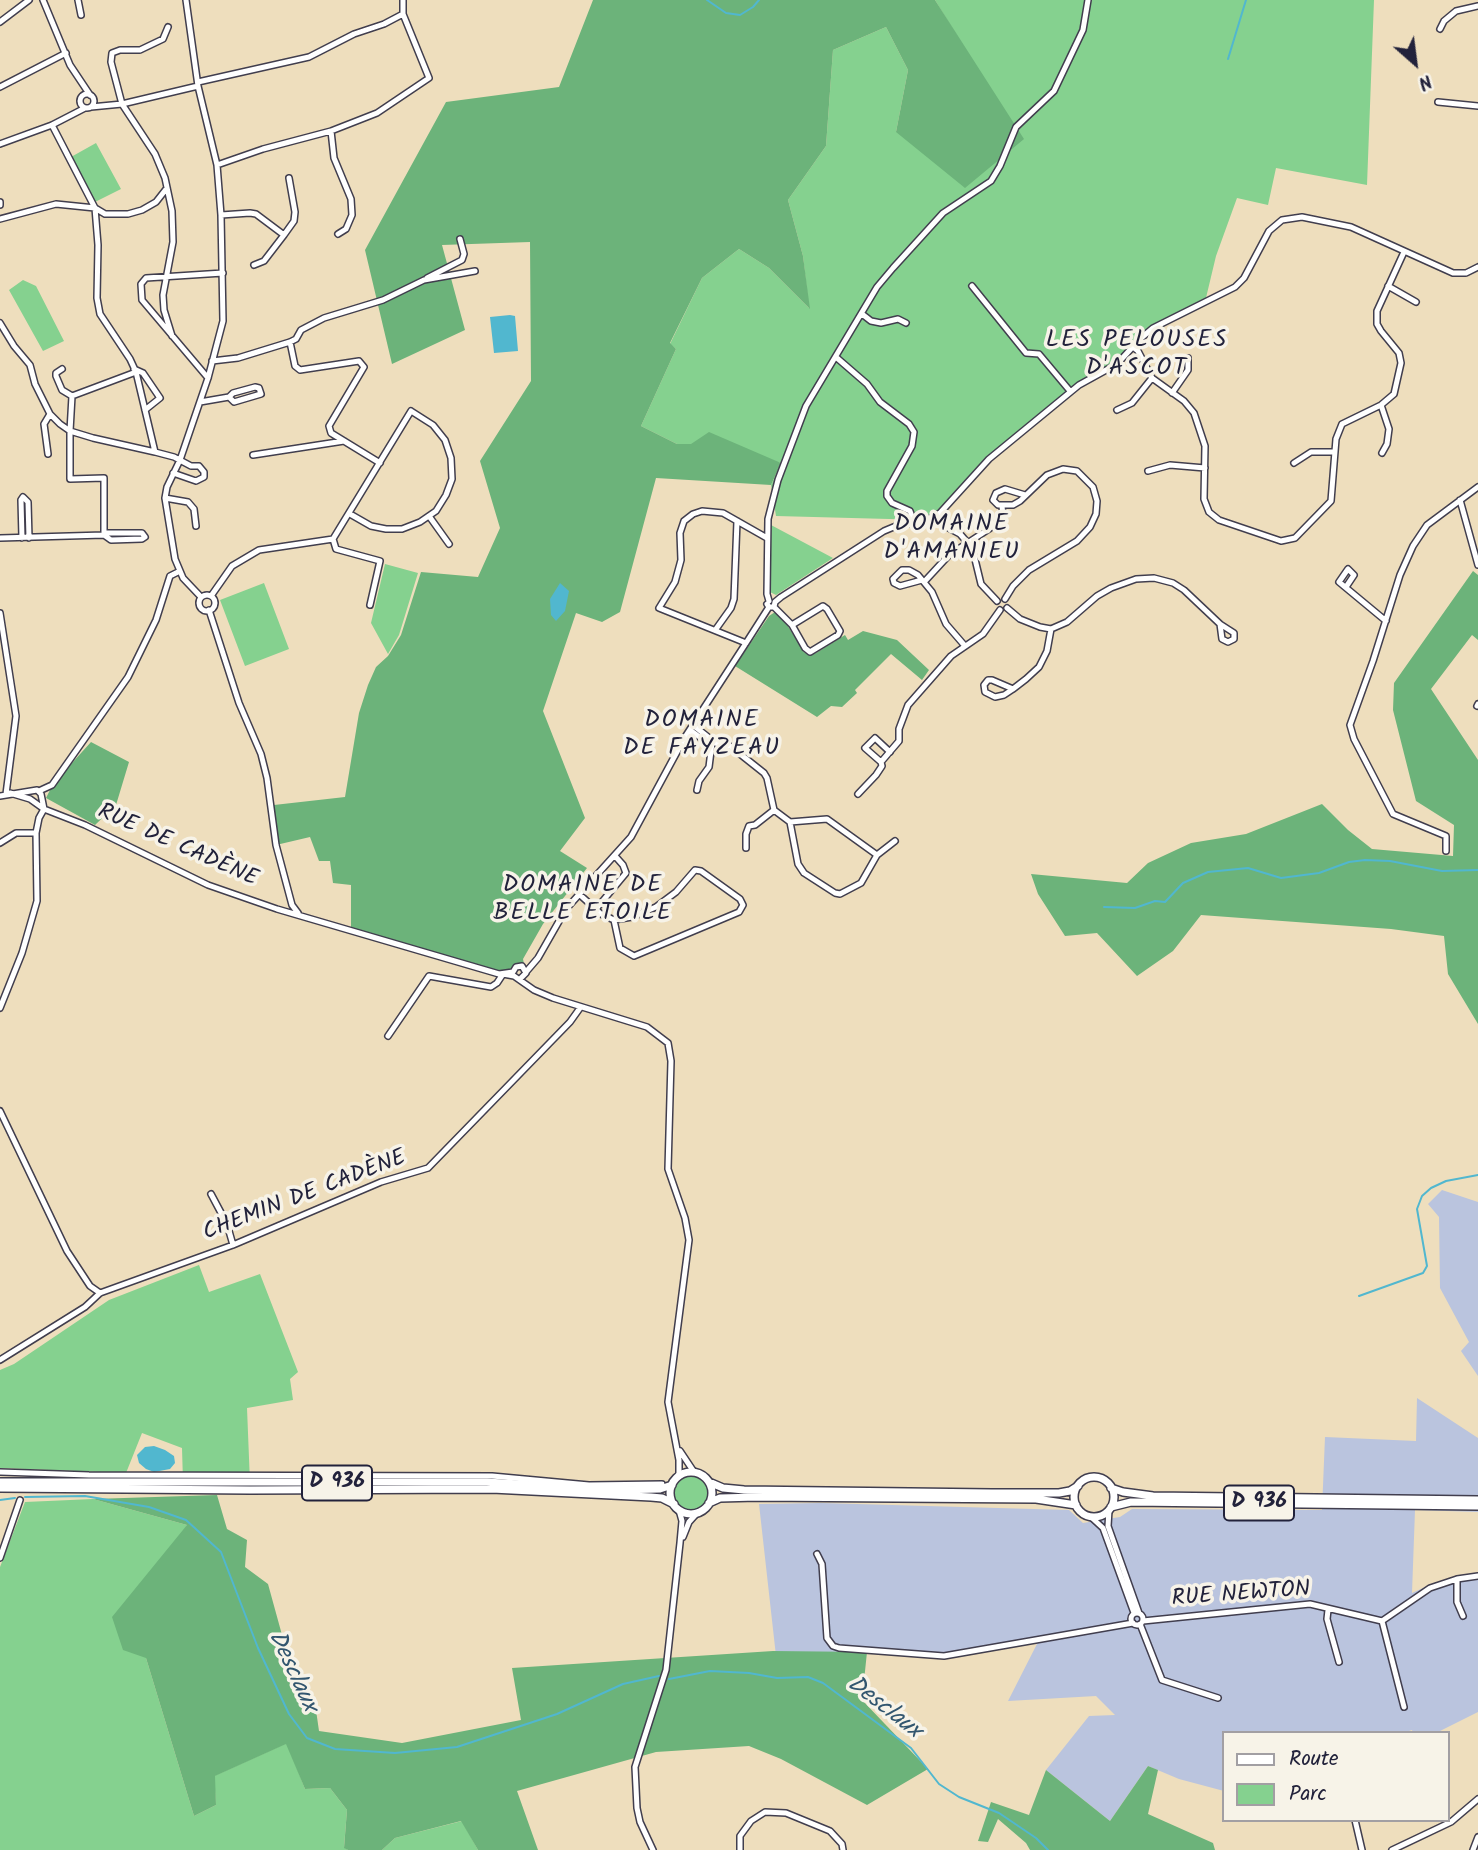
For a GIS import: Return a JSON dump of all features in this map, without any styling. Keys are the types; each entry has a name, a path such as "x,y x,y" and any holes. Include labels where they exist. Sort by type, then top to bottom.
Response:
{"main road":[{"path":"709,1503 712,1493 705,1477 694,1472 678,1476 672,1485 670,1494 676,1507 691,1514 698,1513 720,1498 757,1497 1036,1499 1076,1505"},
{"path":"709,1482 723,1488 744,1490 1059,1493 1070,1491 1084,1480 1095,1477 1105,1480 1111,1488 1114,1497 1110,1509 1102,1515 1091,1517 1081,1512 1074,1495 1078,1486"},
{"name":"D 936","path":"0,1482 487,1482 617,1490 660,1489 672,1485"},
{"name":"D 936","path":"0,1488 492,1489 662,1498 676,1507"},
{"name":"D 936","path":"1111,1488 1153,1496 1478,1500"},
{"name":"D 936","path":"1110,1509 1131,1502 1478,1506"}],"street":[{"path":"0,22 29,0"},
{"path":"43,0 70,65 92,97"},
{"path":"78,0 81,15"},
{"path":"186,0 198,84 217,165 223,321 208,378 165,498 175,559 183,578 201,597 200,607 209,610"},
{"path":"217,165 263,149 331,131 377,113 429,78 403,14 403,0"},
{"path":"792,625 825,607 840,631 838,635 810,652 792,625 767,597 768,519 772,500 806,406 877,288 892,268 943,213 991,181 1016,127 1054,91 1083,30 1088,0"},
{"path":"1440,29 1444,21 1456,11 1478,6"},
{"path":"0,145 88,108 122,104 309,57 403,14"},
{"path":"168,27 163,39 140,50 112,52 111,62 122,104 155,154 167,188 172,212 173,242 163,295 164,310 172,335"},
{"path":"0,87 66,53"},
{"path":"82,83 81,105 88,108"},
{"path":"72,113 86,94 105,106"},
{"path":"88,108 92,97"},
{"path":"1438,102 1478,106"},
{"path":"52,125 95,208 99,245 97,298 100,314 135,371 155,452"},
{"path":"331,131 334,158 351,199 352,215 346,229 338,234"},
{"path":"254,265 264,261 294,221 289,178"},
{"path":"0,219 56,204 95,208 106,214 128,214 156,202 167,188"},
{"path":"221,215 256,214 284,235"},
{"path":"388,1036 429,976 492,987 503,974 520,973 533,962 562,915 631,837 691,728 772,604 884,531 936,516 984,464 1070,391 1117,364 1153,328 1236,287 1275,224 1286,218 1302,217 1351,227 1433,266 1459,274 1478,267"},
{"path":"212,361 238,358 290,342 296,339 301,330 324,318 383,300 424,280 462,260 464,254 460,239"},
{"path":"1133,347 1138,351 1152,378 1187,405 1196,418 1205,446 1204,499 1209,512 1219,520 1281,541 1295,538 1331,501 1337,433 1342,424 1381,405 1394,394 1401,363 1399,353 1377,324 1377,311 1404,252"},
{"path":"424,280 475,271"},
{"path":"208,378 142,300 141,284 146,278 223,273"},
{"path":"1388,286 1416,302"},
{"path":"973,290 1026,353 1039,354 1070,391"},
{"path":"862,314 871,321 880,323 898,319 906,323"},
{"path":"0,323 30,365 35,384 50,414 69,431 180,460 202,468 204,477 196,481 173,473"},
{"path":"290,342 295,366 300,370 359,361 364,367 329,426 331,433 380,463"},
{"path":"837,358 867,384 880,402 909,424 914,432 912,446 887,491 892,502 911,511 914,522"},
{"path":"1172,393 1188,370 1188,358"},
{"path":"62,369 56,376 62,390 72,396"},
{"path":"72,396 135,371 143,373 160,398 145,410"},
{"path":"1117,410 1132,403 1152,378"},
{"path":"200,402 229,397 233,393 255,387 259,388 261,394 234,402 229,397"},
{"path":"0,538 25,538 104,534 142,533 145,537 111,540 104,534 104,478 71,479 69,431 72,396"},
{"path":"1381,405 1390,429 1382,453"},
{"path":"211,596 232,566 255,551 333,539 411,411 433,425 445,440 451,458 452,479 436,511 420,522 402,529 372,526 350,514"},
{"path":"48,454 44,424 50,414"},
{"path":"253,455 344,441"},
{"path":"1294,463 1311,452 1335,452"},
{"path":"1148,471 1170,465 1205,467"},
{"path":"997,601 1005,599 1013,586 1029,570 1077,541 1090,527 1096,514 1097,501 1093,487 1077,471 1054,471 1047,475 1026,495 1013,505 1002,506 993,500 994,495 1005,489 1026,495"},
{"path":"1446,851 1446,836 1392,814 1354,740 1350,725 1400,575 1413,547 1427,525 1478,487"},
{"path":"23,497 28,502 25,538 21,500 23,497"},
{"path":"165,498 188,502 194,509 197,526"},
{"path":"1460,500 1478,565"},
{"path":"965,646 947,624 923,580 916,573 909,570 897,572 893,579 894,583 900,586 923,580 948,555 1003,516 1002,506"},
{"path":"746,642 659,608 679,571 680,533 684,521 693,514 702,511 723,513 767,539"},
{"path":"429,516 449,544"},
{"path":"936,516 943,525 960,534 967,542 973,551 981,584 997,601 996,606 1040,627 1051,629 1067,622 1097,596 1111,588 1136,579 1154,578 1173,583 1184,590 1220,624"},
{"path":"716,629 732,608 734,599 737,521"},
{"path":"333,539 336,549 380,561 370,605"},
{"path":"3,795 39,791 52,785 128,677 156,620 170,576 180,571"},
{"path":"1346,587 1386,621"},
{"path":"201,597 211,596"},
{"path":"209,610 214,605 211,596"},
{"path":"858,794 876,775 881,762 899,741 908,705 939,668 984,634 1008,604 1005,599"},
{"path":"209,610 239,703 261,754 276,845 292,905 298,913"},
{"path":"0,613 16,716 3,795"},
{"path":"1013,689 992,680 988,680 984,685 985,692 995,697 1013,689 1038,667 1047,651 1051,629"},
{"path":"691,728 712,743 730,746 764,773 774,810 790,822 800,869 830,892 840,894 862,883 877,855 895,841"},
{"path":"881,762 865,748 874,738 890,752"},
{"path":"697,790 699,781 709,767 712,743"},
{"path":"0,1008 22,953 37,901 36,833 44,809 39,791"},
{"path":"31,792 32,801"},
{"path":"3,795 32,801 41,798"},
{"name":"RUE DE CADÈNE","path":"32,801 208,885 278,909 503,974"},
{"path":"746,848 749,826 755,825 774,810"},
{"path":"790,822 827,819 877,855"},
{"path":"0,842 16,833 36,833"},
{"path":"596,909 626,873 615,856"},
{"path":"579,894 614,920 632,917 656,907 676,892 689,875 697,870 740,899 743,905 739,912 634,956 620,948 614,920"},
{"path":"520,973 529,985 553,998 647,1027 660,1034 668,1043 671,1061 668,1169 690,1240 668,1402 680,1464 678,1476"},
{"name":"CHEMIN DE CADÈNE","path":"0,1360 85,1307 100,1293 233,1245 382,1182 428,1168 570,1022 580,1008"},
{"path":"0,1111 67,1251 90,1286 100,1293"},
{"path":"211,1194 228,1224 233,1245"},
{"path":"676,1441 694,1472"},
{"path":"0,1472 89,1475 492,1476 589,1485 662,1485"},
{"path":"0,1558 20,1500"},
{"path":"653,1850 636,1808 635,1767 666,1670 682,1521 676,1507"},
{"path":"1110,1509 1108,1526 1137,1613"},
{"path":"680,1543 689,1522 698,1513"},
{"path":"1091,1517 1103,1528 1137,1613 1143,1616 1142,1622 1162,1681 1218,1698"},
{"name":"RUE NEWTON","path":"817,1554 822,1564 828,1643 839,1648 944,1656 1133,1623 1310,1604 1382,1621"},
{"path":"1404,1707 1382,1621 1430,1588 1478,1576"},
{"path":"1457,1580 1457,1602 1463,1616"},
{"path":"1328,1610 1326,1619 1339,1661"},
{"path":"1133,1623 1131,1618 1137,1613"},
{"path":"1450,1819 1478,1799"},
{"path":"740,1850 740,1836 751,1821 765,1812 786,1813 830,1831 842,1844 843,1850"},
{"path":"1355,1822 1362,1850"},
{"path":"1392,1850 1445,1822"},
{"path":"1473,1850 1478,1837"}],"shaded area":[{"path":"1442,1190 1478,1202 1478,1376 1461,1351 1469,1342 1440,1288 1439,1217 1428,1204"},
{"path":"1417,1398 1478,1438 1478,1512 1415,1510 1412,1593 1434,1583 1478,1574 1478,1712 1440,1731 1222,1731 1222,1790 1179,1779 1148,1766 1110,1821 1046,1770 1089,1716 1115,1715 1096,1696 1008,1701 1039,1640 960,1655 867,1652 776,1656 759,1504 821,1503 1069,1510 1083,1523 1120,1517 1132,1509 1322,1510 1325,1437 1416,1441"}],"green space":[{"path":"593,0 935,0 1024,139 965,188 896,132 908,70 886,27 833,50 826,146 788,200 803,256 810,309 769,268 739,249 702,278 670,343 676,349 641,426 677,444 691,444 709,432 781,463 771,485 656,478 620,612 602,622 576,613 543,711 585,818 560,851 587,868 543,924 523,959 525,969 522,966 505,974 351,930 351,885 333,883 330,861 319,861 310,837 276,845 274,805 345,797 359,713 368,685 376,667 388,656 401,635 421,572 478,577 500,528 480,461 531,381 530,242 442,245 465,330 392,364 365,250 446,102 559,87"},
{"path":"935,0 1374,0 1367,185 1276,168 1268,205 1237,198 1216,256 1205,302 1153,328 1123,359 1089,378 989,459 949,504 927,520 776,516 771,485 781,463 691,444 677,444 641,426 676,349 670,344 702,278 739,249 769,268 809,308 803,256 788,200 826,146 833,50 886,27 908,70 896,132 968,54"},
{"path":"96,143 121,189 95,202 71,157"},
{"path":"23,280 36,286 64,341 43,351 9,290"},
{"path":"771,525 833,558 776,595 770,592"},
{"path":"385,564 418,573 399,635 388,654 371,623"},
{"path":"1473,571 1478,575 1478,640 1472,635 1431,689 1478,760 1478,1024 1448,974 1444,936 1391,929 1201,915 1173,951 1137,976 1097,933 1065,936 1038,894 1031,874 1127,883 1148,863 1191,843 1246,834 1322,804 1372,849 1453,856 1454,825 1416,801 1393,710 1394,683"},
{"path":"264,583 289,649 245,666 220,600"},
{"path":"775,612 809,655 845,635 848,640 863,631 897,640 929,670 922,680 891,654 842,707 831,706 817,717 735,666 769,616"},
{"path":"91,742 129,762 116,805 95,825 46,798 53,784"},
{"path":"199,1265 209,1292 260,1274 298,1372 290,1379 293,1400 247,1408 250,1483 183,1482 182,1448 142,1433 126,1473 0,1468 0,1370 14,1364 109,1300"},
{"path":"691,1476 703,1481 708,1493 703,1505 691,1510 679,1505 674,1493 679,1481"},
{"path":"217,1495 227,1529 247,1540 245,1567 268,1584 301,1704 316,1710 319,1731 402,1743 521,1720 512,1668 773,1651 867,1652 862,1700 928,1769 867,1805 781,1759 749,1746 656,1752 517,1791 538,1850 478,1850 461,1821 395,1838 382,1850 348,1850 344,1848 347,1810 330,1788 305,1789 286,1744 215,1776 216,1805 194,1816 146,1658 123,1650 112,1617 187,1525 93,1499"},
{"path":"93,1499 187,1525 146,1658 194,1816 216,1805 214,1776 287,1743 305,1789 330,1788 347,1810 344,1847 348,1850 0,1850 0,1567 25,1502"},
{"path":"1148,1766 1158,1770 1148,1814 1213,1843 1215,1850 1030,1850 1026,1843 998,1819 988,1842 978,1841 991,1802 1029,1815 1046,1770 1110,1821"},
{"path":"462,1821 478,1850 382,1850 395,1838"}],"water":[{"path":"515,316 518,351 494,353 490,317"},
{"path":"560,583 569,591 565,611 556,621 551,615 550,599"},
{"path":"154,1446 174,1456 175,1463 170,1469 154,1472 139,1463 137,1455 145,1447"}],"waterway":[{"path":"707,0 726,13 740,15 759,0"},
{"path":"1228,59 1246,0"},
{"path":"1104,907 1135,908 1155,901 1165,902 1183,883 1208,872 1248,868 1281,878 1319,873 1349,862 1365,860 1390,861 1442,871 1478,870"},
{"path":"1359,1296 1423,1273 1427,1266 1417,1209 1422,1196 1446,1181 1478,1175"},
{"name":"Desclaux","path":"25,1497 85,1496 149,1507 186,1520 221,1552 258,1648 289,1714 307,1738 335,1749 395,1753 457,1747 557,1714 623,1684 659,1676"},
{"path":"0,1500 15,1498"},
{"name":"Desclaux","path":"669,1679 710,1671 777,1678 808,1677 823,1683 911,1748 939,1784 959,1797 999,1813 1036,1838 1048,1850"}],"district":[{"name":"LES PELOUSES D'ASCOT","path":"1137,356"},
{"name":"DOMAINE D'AMANIEU","path":"952,540"},
{"name":"DOMAINE DE FAYZEAU","path":"702,736"},
{"name":"DOMAINE DE BELLE ETOILE","path":"583,901"}]}
